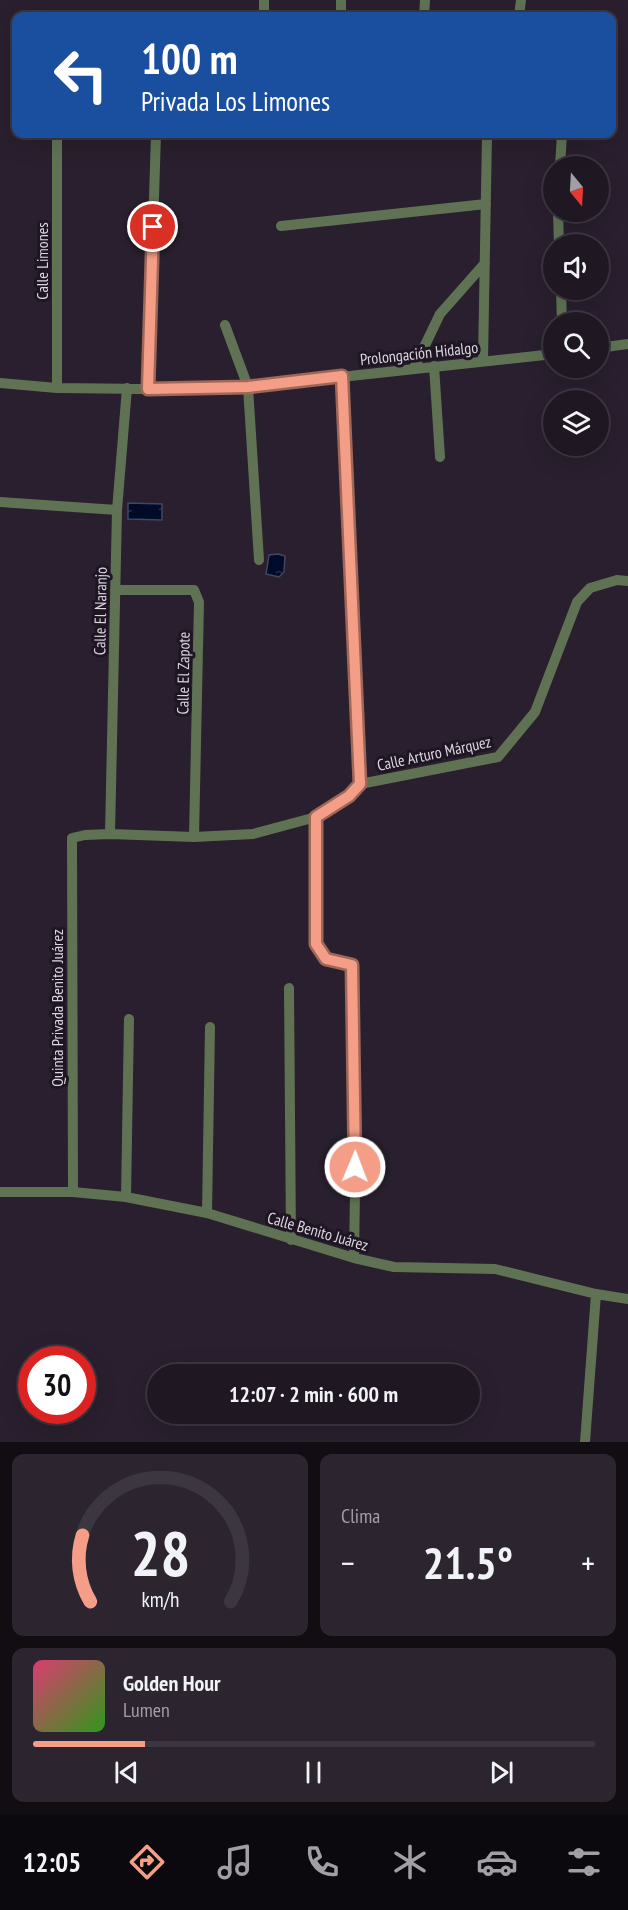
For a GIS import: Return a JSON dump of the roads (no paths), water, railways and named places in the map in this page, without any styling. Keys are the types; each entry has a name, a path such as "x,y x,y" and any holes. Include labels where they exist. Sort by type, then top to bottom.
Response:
{"street":[{"name":"Calle Limones","path":"57,138 57,388"},
{"path":"148,389 156,138"},
{"path":"483,361 487,138"},
{"path":"561,156 562,138"},
{"path":"281,226 486,204"},
{"path":"414,368 440,314 485,263"},
{"path":"225,325 248,387 259,561"},
{"path":"609,347 628,344"},
{"name":"Prolongación Hidalgo","path":"0,383 57,388 248,387 543,355"},
{"path":"434,366 440,457"},
{"path":"342,376 360,784"},
{"name":"Calle El Naranjo","path":"110,834 117,510 127,388"},
{"path":"0,502 117,510"},
{"name":"Calle Arturo Márquez","path":"85,835 194,837 252,834 316,817 349,796 360,784 498,757 535,712 577,602 590,588 617,580 628,581"},
{"name":"Calle El Zapote","path":"115,590 194,590 199,602 194,837"},
{"path":"316,817 316,944 326,959 352,965 356,1121 354,1258"},
{"name":"Quinta Privada Benito Juárez","path":"74,1192 72,838 85,835"},
{"path":"289,988 291,1240"},
{"path":"126,1197 129,1019"},
{"path":"207,1213 210,1027"},
{"name":"Calle Benito Juárez","path":"0,1192 74,1192 126,1197 207,1213 291,1240 394,1267 495,1269 596,1294 628,1299"},
{"path":"585,1442 596,1294"}],"water":[{"path":"128,503 162,504 162,520 128,519"},
{"path":"269,555 285,556 284,572 279,577 266,574"}]}
